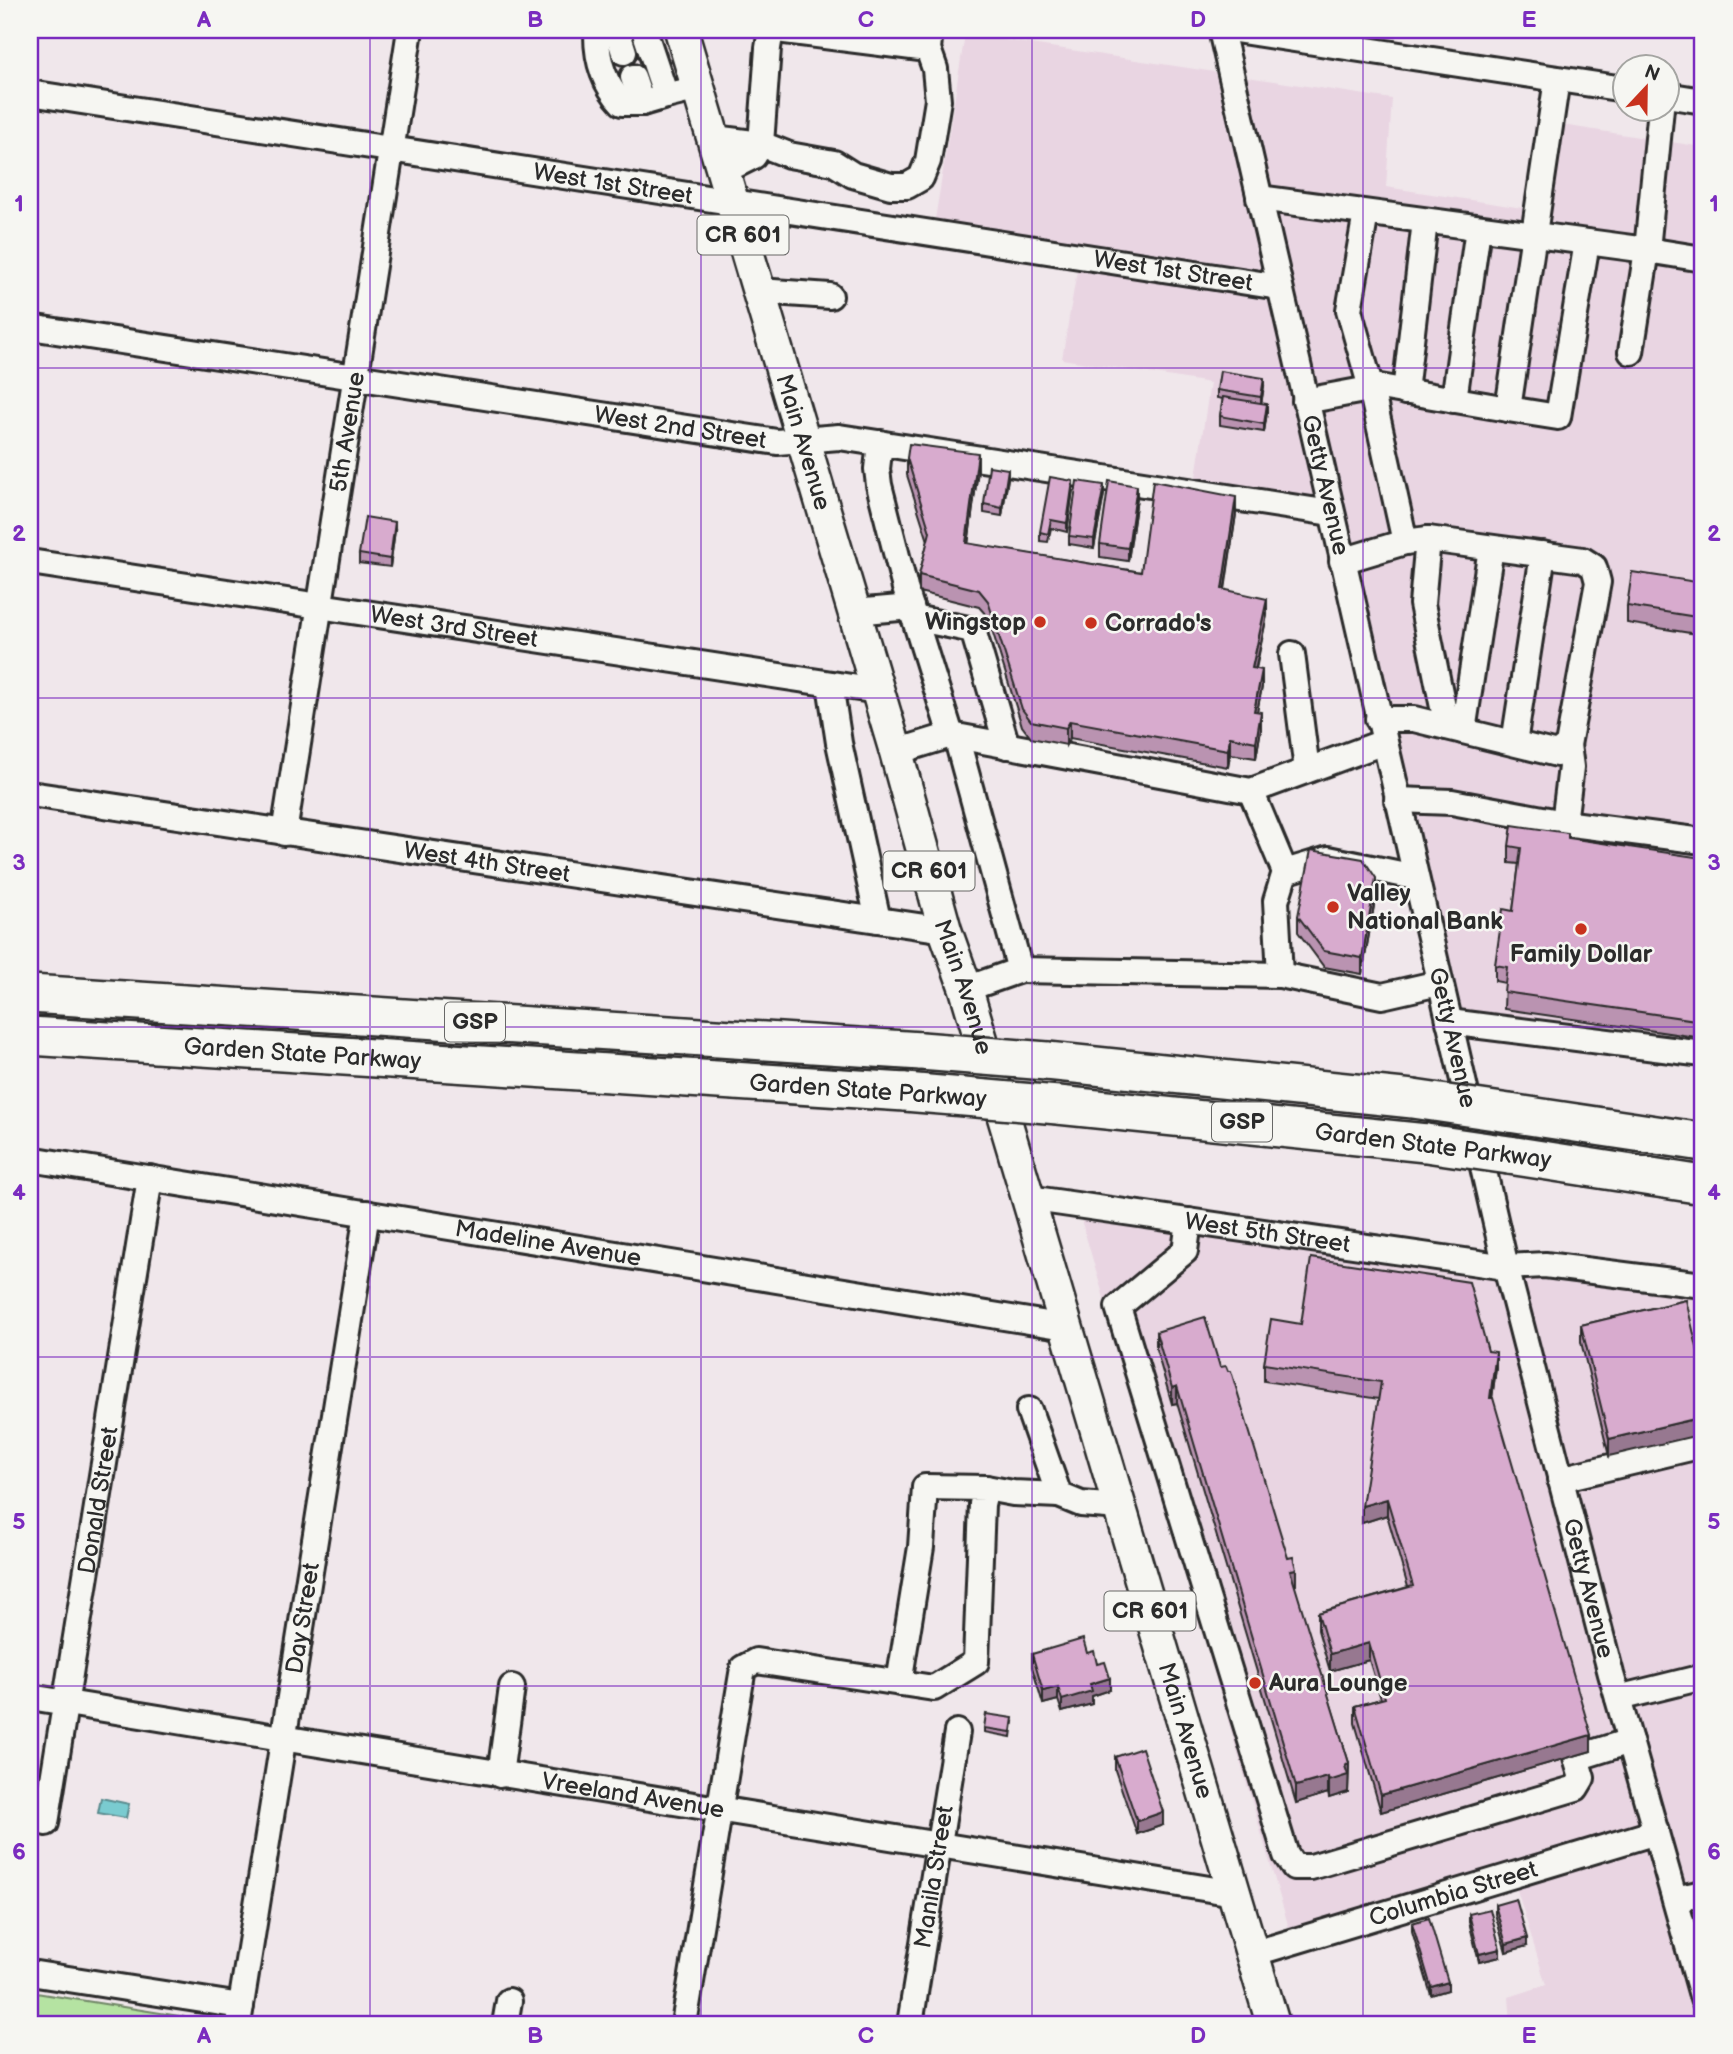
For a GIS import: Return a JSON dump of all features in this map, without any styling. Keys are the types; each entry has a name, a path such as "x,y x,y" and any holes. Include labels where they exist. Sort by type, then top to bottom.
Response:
{"highway":[{"name":"Garden State Parkway","path":"30,994 1046,1061 1413,1099 1703,1142"},
{"name":"Garden State Parkway","path":"30,1036 905,1092 1058,1105 1426,1143 1703,1185"}],"main road":[{"name":"Main Avenue","path":"681,30 855,612 945,930 966,989 1273,2024"}],"street":[{"name":"5th Avenue","path":"284,833 410,30"},
{"path":"604,30 597,35 597,55 609,89 622,103 642,103 699,88"},
{"path":"644,30 666,96"},
{"path":"714,138 761,144 789,155 834,163 853,175 891,186 907,186 921,178 928,160 939,100 929,39 777,30 770,36 768,48 761,144 754,156 724,171"},
{"name":"Getty Avenue","path":"1221,30 1506,1267 1618,1698 1703,1999"},
{"path":"1234,30 1610,87"},
{"path":"633,77 642,103"},
{"path":"1508,409 1558,79"},
{"name":"West 1st Street","path":"30,93 1279,287"},
{"path":"1680,97 1703,101"},
{"path":"1631,352 1647,250 1660,122"},
{"path":"1259,198 1703,259"},
{"path":"1366,213 1349,310 1417,540 1422,604 1455,729"},
{"path":"1405,392 1425,221"},
{"path":"1454,400 1478,228"},
{"path":"1305,401 1371,388 1558,417 1587,242"},
{"path":"759,291 830,296"},
{"name":"West 2nd Street","path":"30,327 356,375 777,442 839,437 1331,513"},
{"path":"880,443 877,469 879,485 912,613 953,736 1020,970"},
{"path":"1342,561 1417,540 1583,560 1594,567 1598,582 1568,745 1571,767 1564,823"},
{"path":"1455,729 1491,548"},
{"path":"1514,743 1542,554"},
{"name":"West 3rd Street","path":"30,562 878,691"},
{"path":"855,612 912,613 972,630 1007,746"},
{"path":"1293,654 1307,770"},
{"path":"830,684 839,743 878,920"},
{"path":"896,752 953,736 1251,790 1307,770 1381,731 1414,719 1557,754 1568,745"},
{"path":"1251,790 1284,872 1276,901 1280,975"},
{"name":"West 4th Street","path":"30,794 945,930"},
{"path":"1397,800 1451,802 1564,823 1703,841"},
{"path":"1284,872 1328,859 1415,877"},
{"path":"966,989 1020,970 1280,975 1382,996 1439,983"},
{"path":"1449,1021 1703,1054"},
{"name":"Madeline Avenue","path":"30,1159 1066,1326"},
{"name":"Donald Street","path":"46,1822 150,1178"},
{"name":"West 5th Street","path":"1028,1198 1506,1267 1545,1265 1703,1285"},
{"name":"Day Street","path":"239,2015 367,1213"},
{"path":"1189,1221 1185,1251 1118,1307 1286,1855 1294,1867 1311,1867 1577,1788 1582,1778 1576,1758 1630,1741"},
{"path":"1029,1410 1059,1495"},
{"path":"1560,1479 1703,1445"},
{"path":"899,1683 921,1547 925,1487 986,1488 1013,1493 1059,1495 1081,1504 1120,1507"},
{"path":"684,2024 743,1668 756,1661 934,1688 976,1662 982,1504 986,1488"},
{"path":"1618,1698 1703,1677"},
{"path":"500,1774 512,1687"},
{"name":"Vreeland Avenue","path":"30,1698 1234,1893"},
{"name":"Manila Street","path":"911,2024 957,1732"},
{"name":"Columbia Street","path":"1252,1954 1656,1832"},
{"path":"1675,1899 1703,1893"},
{"path":"30,1973 239,2015"}],"shaded area":[{"path":"965,34 1392,99 1386,187 1529,209 1543,122 1703,147 1703,1067 1452,1038 1322,514 1193,497 1210,383 1062,359 1080,253 933,232"},
{"path":"1077,1206 1703,1287 1703,2024 1511,2024 1509,1997 1546,1985 1514,1880 1294,1945"}],"green space":[{"path":"30,1992 210,2021 214,2023 30,2024"}],"water":[{"path":"101,1798 129,1804 126,1818 98,1813"}],"building":[{"path":"1220,371 1264,378 1261,397 1217,390"},
{"path":"1223,397 1267,404 1264,424 1220,416"},
{"path":"909,444 978,453 966,543 1141,572 1153,481 1236,497 1222,589 1267,599 1252,668 1262,670 1254,711 1261,712 1256,742 1230,737 1228,750 1070,721 1066,728 1031,721 1022,709 988,601 979,590 919,575 930,532 907,458"},
{"path":"989,466 1008,469 1002,508 984,504"},
{"path":"1050,477 1073,481 1067,523 1051,520 1048,534 1040,532"},
{"path":"1077,481 1104,485 1094,539 1069,536"},
{"path":"1109,481 1137,486 1128,548 1100,544"},
{"path":"365,517 395,522 390,559 359,554"},
{"path":"1632,572 1703,583 1703,618 1627,606"},
{"path":"1512,825 1568,833 1568,838 1702,858 1699,878 1703,879 1703,970 1696,1020 1504,992 1507,967 1495,965 1503,909 1513,911 1521,848 1509,846"},
{"path":"1311,850 1363,859 1376,878 1362,958 1324,951 1298,916"},
{"path":"1311,1258 1469,1282 1488,1351 1496,1352 1490,1398 1493,1398 1591,1735 1381,1795 1355,1706 1385,1698 1369,1643 1330,1654 1318,1613 1413,1586 1387,1499 1362,1506 1381,1382 1264,1364 1271,1319 1301,1324"},
{"path":"1686,1300 1703,1373 1703,1417 1609,1439 1581,1325"},
{"path":"1205,1317 1220,1367 1226,1366 1228,1371 1231,1371 1288,1558 1293,1557 1296,1569 1290,1570 1349,1763 1345,1766 1348,1775 1329,1781 1328,1777 1296,1786 1177,1386 1172,1388 1156,1332"},
{"path":"1083,1639 1087,1653 1094,1651 1097,1664 1105,1662 1110,1678 1090,1684 1092,1691 1062,1700 1058,1687 1043,1691 1032,1654"},
{"path":"986,1714 1013,1718 1011,1732 984,1728"},
{"path":"1142,1748 1163,1812 1137,1821 1115,1757"},
{"path":"1516,1899 1527,1938 1506,1944 1495,1905"},
{"path":"1490,1909 1500,1949 1479,1954 1469,1914"},
{"path":"1429,1918 1448,1982 1431,1987 1412,1923"}],"place":[{"name":"Wingstop","path":"1040,622"},
{"name":"Corrado's","path":"1091,623"},
{"name":"Valley National Bank","path":"1333,907"},
{"name":"Family Dollar","path":"1581,929"},
{"name":"Aura Lounge","path":"1255,1683"}]}
